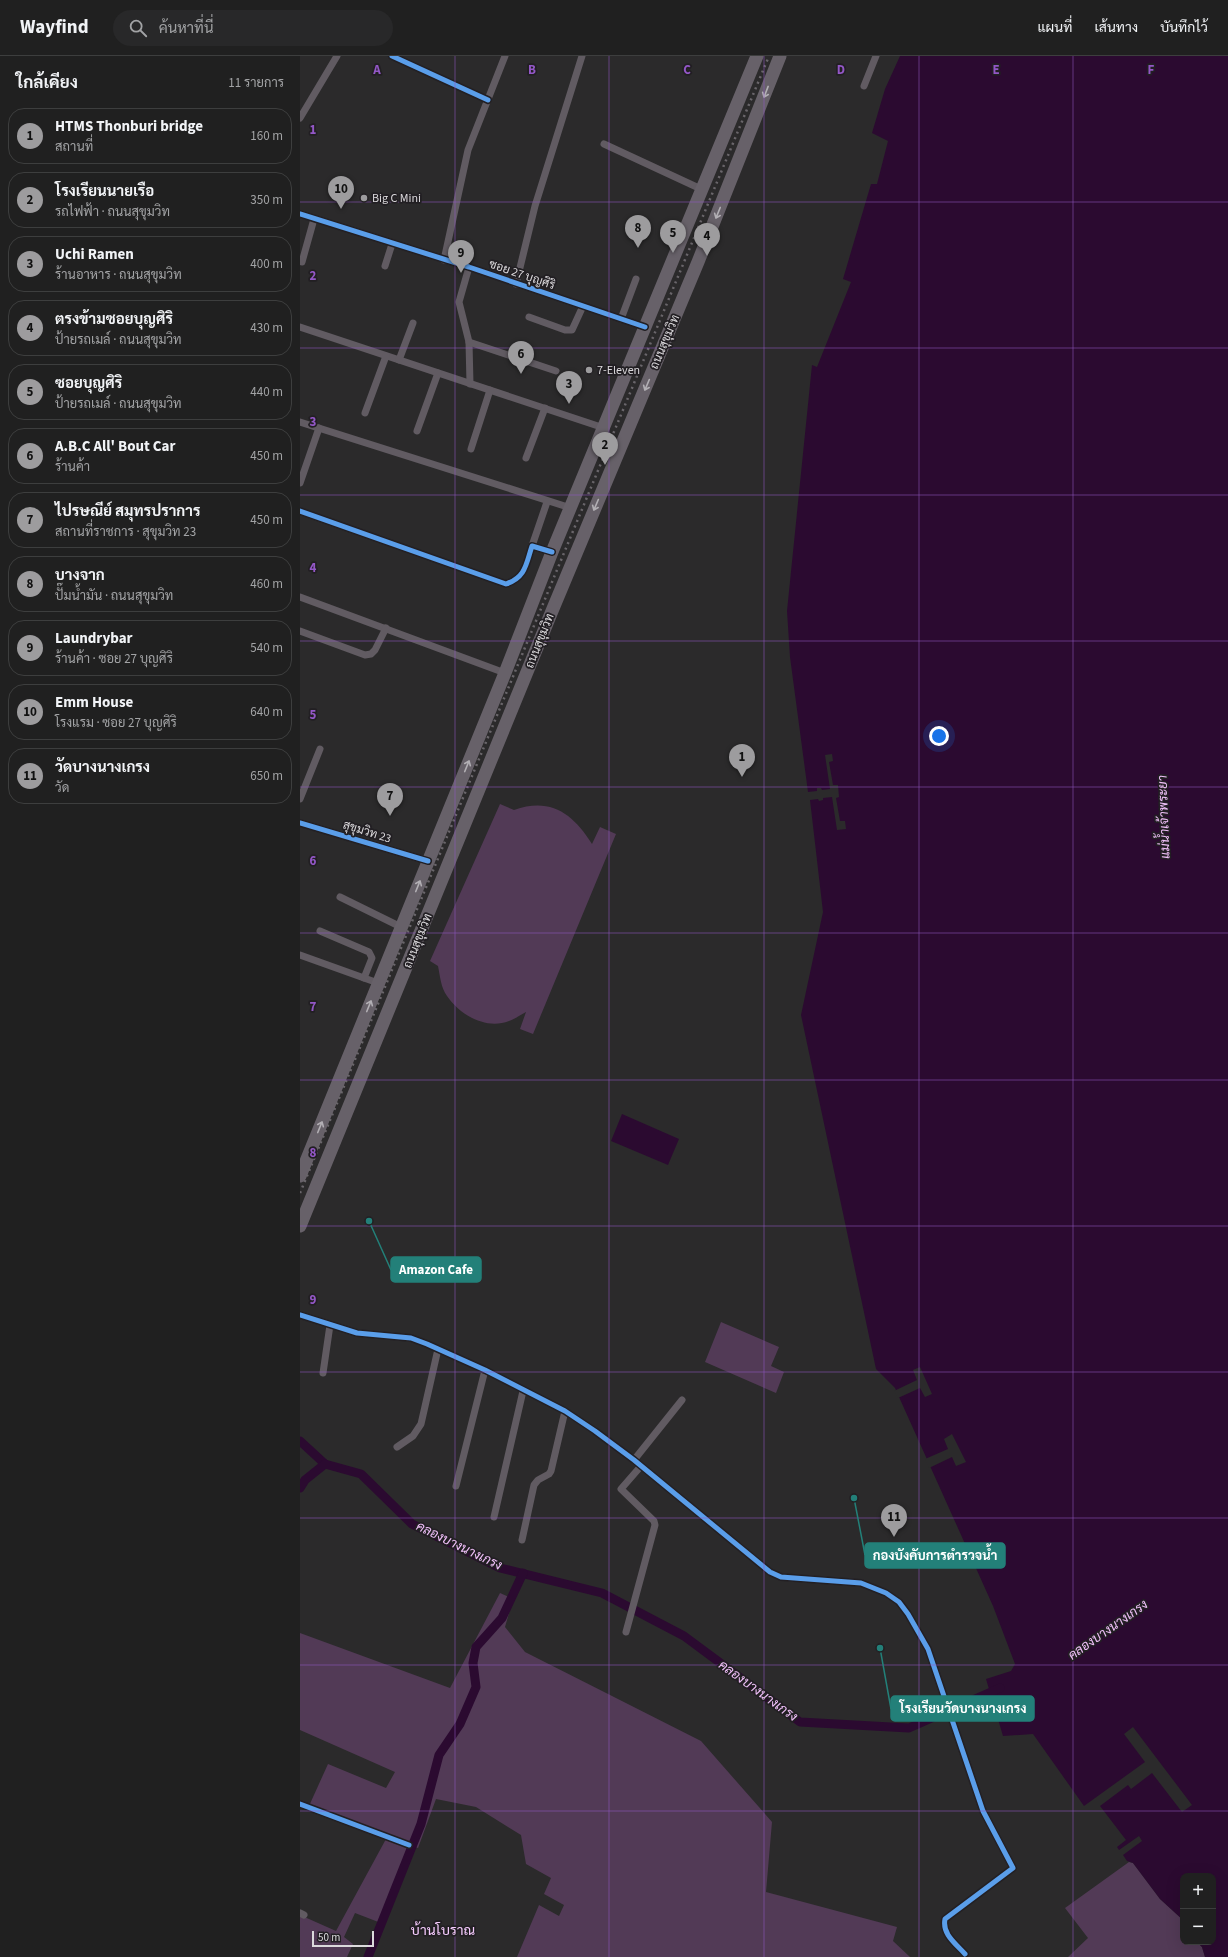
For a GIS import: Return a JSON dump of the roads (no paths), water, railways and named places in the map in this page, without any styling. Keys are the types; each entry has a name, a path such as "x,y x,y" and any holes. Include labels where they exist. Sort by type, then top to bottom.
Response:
{"highway":[{"name":"ถนนสุขุมวิท","path":"300,1226 552,611 695,269 780,56"},
{"name":"ถนนสุขุมวิท","path":"300,1176 505,673 552,552 755,60"},
{"path":"755,60 774,72"},
{"path":"528,613 552,611"},
{"path":"522,628 540,642"}],"street":[{"path":"300,118 337,56"},
{"path":"392,56 488,100"},
{"path":"444,260 468,150 506,56"},
{"path":"516,284 535,206 582,56"},
{"path":"864,86 876,56"},
{"path":"604,144 701,189"},
{"name":"ซอย 27 บุญศิริ","path":"300,214 469,267 645,327"},
{"path":"302,262 314,219"},
{"path":"385,266 392,244"},
{"path":"469,267 459,302 469,342 470,384"},
{"path":"621,319 636,279"},
{"path":"529,318 565,330 572,330 575,327 583,306"},
{"path":"399,360 412,323"},
{"path":"300,327 604,428"},
{"path":"469,342 556,371"},
{"path":"365,414 386,356"},
{"path":"417,431 438,373"},
{"path":"471,449 490,390"},
{"path":"526,458 545,408"},
{"path":"300,422 547,502 571,508"},
{"path":"300,483 319,428"},
{"path":"300,511 506,584 515,581 522,576 547,502"},
{"path":"532,546 552,552"},
{"path":"300,597 505,673"},
{"path":"300,631 365,655 371,654 375,650 386,628"},
{"path":"300,799 320,749"},
{"name":"สุขุมวิท 23","path":"300,823 428,861"},
{"path":"340,897 401,927"},
{"path":"320,931 369,952 372,958 364,978"},
{"path":"300,955 378,984"},
{"path":"300,1315 357,1333 411,1338 485,1370 523,1391 565,1411 595,1431 634,1460 770,1572 781,1577 861,1583 886,1593 899,1602 908,1614 928,1649 983,1811 992,1831 1013,1868 945,1919 944,1928 946,1933 965,1954"},
{"path":"322,1373 330,1325"},
{"path":"397,1447 413,1436 421,1424 438,1349"},
{"path":"456,1486 485,1370"},
{"path":"494,1517 523,1391"},
{"path":"634,1460 682,1400"},
{"path":"522,1540 534,1485 538,1480 549,1474 551,1470 565,1411"},
{"path":"626,1630 655,1522 621,1489 641,1466"},
{"path":"300,1804 408,1845"}],"water":[{"name":"แม่น้ำเจ้าพระยา","path":"900,56 1228,56 1228,1957 1205,1957 1200,1945 1216,1945 1216,1873 1180,1873 1180,1917 1160,1899 1133,1863 1127,1861 1123,1855 1142,1841 1139,1836 1119,1850 1117,1847 1126,1840 1100,1806 1128,1785 1131,1789 1152,1773 1182,1812 1192,1805 1133,1727 1124,1734 1145,1762 1084,1806 1033,1734 1003,1736 986,1679 1011,1671 1015,1664 993,1606 895,1388 876,1369 801,1015 823,912 810,800 818,799 819,801 823,800 823,798 832,797 837,830 846,829 845,821 840,821 836,798 839,797 838,785 833,785 829,762 833,761 832,754 825,755 830,789 822,790 821,788 817,788 817,791 808,792 790,657 787,611 812,365 817,367 851,282 843,279 871,184 877,184 888,141 872,133 885,89"},
{"path":"622,1114 679,1139 668,1165 611,1141"}],"waterway":[{"path":"300,1441 325,1464"},
{"name":"คลองบางนางเกรง","path":"300,1488 305,1480 325,1464 361,1474 412,1524 500,1568 602,1593 684,1636 800,1722 909,1728 1000,1688"},
{"path":"368,1957 421,1824 439,1755 460,1724 476,1687 473,1663 476,1647 502,1618 523,1573"}],"railway":[{"path":"300,1193 769,56"}],"place":[{"name":"Big C Mini","path":"364,198"},
{"name":"Emm House","path":"341,209"},
{"name":"บางจาก","path":"638,248"},
{"name":"ซอยบุญศิริ","path":"673,253"},
{"name":"ตรงข้ามซอยบุญศิริ","path":"707,256"},
{"name":"Laundrybar","path":"461,273"},
{"name":"7-Eleven","path":"589,370"},
{"name":"A.B.C All' Bout Car","path":"521,374"},
{"name":"Uchi Ramen","path":"569,404"},
{"name":"โรงเรียนนายเรือ","path":"605,465"},
{"name":"HTMS Thonburi bridge","path":"742,777"},
{"name":"ไปรษณีย์ สมุทรปราการ","path":"390,816"},
{"name":"Amazon Cafe","path":"369,1221"},
{"name":"กองบังคับการตำรวจน้ำ","path":"854,1498"},
{"name":"วัดบางนางเกรง","path":"894,1537"},
{"name":"โรงเรียนวัดบางนางเกรง","path":"880,1648"}],"district":[{"name":"บ้านโบราณ","path":"443,1931"}]}
